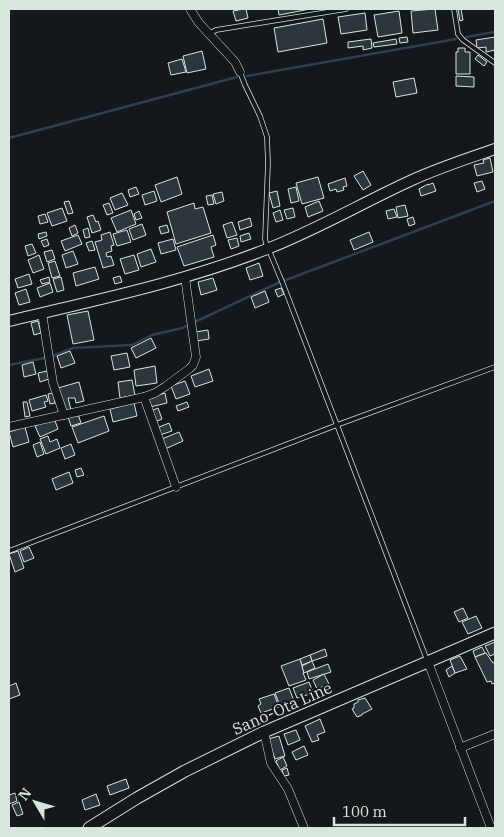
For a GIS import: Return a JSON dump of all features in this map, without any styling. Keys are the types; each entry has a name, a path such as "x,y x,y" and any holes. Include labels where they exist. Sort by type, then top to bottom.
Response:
{"main road":[{"name":"Sano-Ota Line","path":"89,828 185,771 264,732 495,633"}],"street":[{"path":"190,9 199,23 230,55 240,72"},
{"path":"9,321 114,297 230,263 269,248 449,164 495,149"},
{"path":"9,427 144,397 155,393 189,369 196,357 185,277"},
{"path":"42,313 53,383 64,415"},
{"path":"144,397 176,487"},
{"path":"428,662 491,828"},
{"path":"264,732 271,763 288,789 304,828"},
{"path":"460,748 495,734"}],"lane":[{"path":"209,34 216,30 346,9"},
{"path":"454,9 458,34 463,40 495,63"},
{"path":"240,72 260,116 267,137 268,163 265,238 428,662"},
{"path":"9,551 495,367"}],"building":[{"path":"246,9 248,18 236,21 233,11"},
{"path":"278,9 310,9 279,15"},
{"path":"435,9 438,30 413,33 411,11"},
{"path":"458,9 461,9 463,20 460,21"},
{"path":"399,11 402,33 378,37 374,15"},
{"path":"365,13 367,30 341,34 338,17"},
{"path":"323,19 327,43 278,52 274,28"},
{"path":"407,37 408,42 400,43 399,38"},
{"path":"495,37 495,50 486,52 486,47 477,48 476,40"},
{"path":"371,39 372,48 363,50 363,46 348,48 348,42"},
{"path":"396,39 397,44 374,47 373,43"},
{"path":"458,48 465,48 465,52 470,52 470,74 456,74 456,52 458,52"},
{"path":"202,51 206,69 187,73 183,56"},
{"path":"478,55 487,62 484,66 475,59"},
{"path":"182,59 186,72 171,75 168,63"},
{"path":"456,76 474,77 474,87 456,86"},
{"path":"414,78 417,93 396,97 393,82"},
{"path":"490,158 493,172 477,176 474,165 484,163 483,160"},
{"path":"363,171 371,185 363,190 354,176"},
{"path":"177,177 182,194 161,202 155,185"},
{"path":"318,177 324,198 302,204 296,183"},
{"path":"345,178 347,186 343,187 344,190 337,192 336,189 330,191 328,184"},
{"path":"482,181 485,189 477,192 474,183"},
{"path":"433,183 436,191 421,196 419,189"},
{"path":"136,187 139,194 130,197 128,190"},
{"path":"296,187 299,201 291,203 288,189"},
{"path":"154,191 157,201 145,205 142,195"},
{"path":"277,191 280,206 273,208 269,193"},
{"path":"222,192 224,201 216,204 213,194"},
{"path":"122,193 128,205 115,210 110,198"},
{"path":"212,195 214,204 208,205 206,196"},
{"path":"69,201 73,213 68,214 64,202"},
{"path":"319,201 323,211 308,217 305,207"},
{"path":"109,203 113,213 107,215 103,205"},
{"path":"194,203 195,209 203,207 211,233 176,244 167,212"},
{"path":"405,205 408,216 398,218 396,207"},
{"path":"62,208 67,221 52,226 47,213"},
{"path":"293,208 295,217 287,219 284,210"},
{"path":"394,209 397,217 388,219 386,211"},
{"path":"131,210 136,224 117,232 111,218"},
{"path":"280,210 283,220 276,222 273,213"},
{"path":"139,211 142,218 136,220 134,214"},
{"path":"45,214 48,222 40,224 38,216"},
{"path":"93,215 96,222 98,221 101,230 92,233 87,217"},
{"path":"413,217 415,224 409,226 407,219"},
{"path":"250,218 252,226 240,230 238,222"},
{"path":"232,222 237,235 227,238 223,225"},
{"path":"142,224 146,235 133,240 129,229"},
{"path":"75,225 78,233 72,236 69,228"},
{"path":"167,225 169,232 161,234 159,227"},
{"path":"88,228 90,237 85,238 83,230"},
{"path":"127,230 131,242 117,246 113,234"},
{"path":"46,232 47,236 39,239 38,234"},
{"path":"110,232 114,245 111,246 112,251 106,253 107,257 111,256 114,265 103,268 95,242 102,240 101,235"},
{"path":"369,232 373,242 354,250 350,240"},
{"path":"249,233 251,239 241,242 240,236"},
{"path":"78,235 82,244 65,251 61,241"},
{"path":"213,235 216,245 211,247 214,257 184,266 177,247"},
{"path":"237,238 239,246 231,249 228,240"},
{"path":"47,239 49,245 44,247 41,241"},
{"path":"173,239 176,250 161,254 158,243"},
{"path":"92,241 95,250 89,251 86,243"},
{"path":"32,244 36,253 28,256 25,246"},
{"path":"151,249 156,262 141,267 137,254"},
{"path":"52,250 55,259 47,262 44,252"},
{"path":"73,251 78,264 66,268 62,255"},
{"path":"39,255 44,269 33,273 28,260"},
{"path":"134,255 139,270 125,274 120,259"},
{"path":"55,261 60,276 52,278 48,263"},
{"path":"259,263 263,276 250,280 246,268"},
{"path":"95,267 99,279 76,286 73,273"},
{"path":"29,274 32,284 18,288 15,279"},
{"path":"120,276 122,282 115,284 113,278"},
{"path":"49,277 50,282 42,284 40,280"},
{"path":"61,277 64,290 57,292 53,279"},
{"path":"213,278 217,290 201,295 198,282"},
{"path":"50,283 53,292 40,297 37,288"},
{"path":"281,288 284,294 278,297 275,290"},
{"path":"26,289 30,302 19,305 15,293"},
{"path":"265,291 269,302 255,308 251,297"},
{"path":"88,311 94,340 73,344 67,315"},
{"path":"38,321 41,333 34,335 31,323"},
{"path":"208,330 209,339 196,341 195,332"},
{"path":"151,338 156,348 136,358 131,348"},
{"path":"70,351 75,363 61,368 57,356"},
{"path":"127,353 130,367 114,370 111,356"},
{"path":"33,362 36,374 24,377 22,365"},
{"path":"155,366 157,383 136,386 134,370"},
{"path":"209,369 213,381 195,387 191,376"},
{"path":"47,371 49,379 40,382 38,373"},
{"path":"132,380 135,395 120,398 118,382"},
{"path":"185,381 190,394 176,399 171,386"},
{"path":"79,382 84,401 76,403 75,398 68,398 71,410 65,412 58,388"},
{"path":"53,393 55,403 50,404 48,394"},
{"path":"165,393 167,403 150,407 148,398"},
{"path":"46,395 48,401 44,402 46,407 32,411 29,400"},
{"path":"23,402 27,402 30,416 25,417"},
{"path":"187,402 189,407 178,411 176,406"},
{"path":"134,403 137,416 113,422 110,409"},
{"path":"158,408 162,419 155,422 151,411"},
{"path":"78,414 81,423 71,426 68,417"},
{"path":"104,416 109,431 78,443 72,427"},
{"path":"54,418 58,429 40,437 35,426"},
{"path":"169,423 172,431 160,435 157,428"},
{"path":"25,427 29,442 13,447 9,432"},
{"path":"179,432 183,441 165,449 162,439"},
{"path":"48,436 50,442 57,439 60,448 46,454 40,439"},
{"path":"40,442 44,454 37,457 33,445"},
{"path":"71,444 75,455 65,459 61,448"},
{"path":"81,468 84,475 77,477 75,470"},
{"path":"69,472 73,483 56,490 52,479"},
{"path":"29,547 34,558 24,562 20,551"},
{"path":"18,551 24,568 15,572 9,554"},
{"path":"463,608 468,618 459,622 454,612"},
{"path":"476,616 482,628 468,634 462,622"},
{"path":"495,642 495,654 490,656 485,646"},
{"path":"482,647 485,653 475,657 473,651"},
{"path":"325,649 327,656 312,661 310,655"},
{"path":"486,653 493,663 495,662 495,683 492,684 491,681 487,682 475,657"},
{"path":"310,655 312,661 302,665 300,659"},
{"path":"460,656 467,669 455,673 450,660"},
{"path":"300,659 306,680 289,686 281,666"},
{"path":"312,661 315,668 304,673 302,666"},
{"path":"328,664 331,672 309,679 307,672"},
{"path":"452,666 455,673 449,677 446,670"},
{"path":"324,674 329,684 317,689 313,680"},
{"path":"309,682 313,693 297,698 293,688"},
{"path":"16,683 20,695 9,699 9,686"},
{"path":"289,688 294,701 280,706 275,693"},
{"path":"274,694 279,707 261,713 258,706 261,704 259,699"},
{"path":"365,698 372,709 357,717 352,709 354,704 358,700"},
{"path":"320,719 325,732 317,735 319,740 312,742 305,726"},
{"path":"296,730 300,740 288,745 284,734"},
{"path":"279,736 285,756 275,759 268,739"},
{"path":"304,746 308,755 296,760 292,752"},
{"path":"283,757 287,766 280,770 276,761"},
{"path":"287,768 289,775 284,776 282,770"},
{"path":"126,779 129,788 110,795 107,786"},
{"path":"15,793 17,801 9,804 9,795"},
{"path":"96,794 100,805 85,810 82,800"},
{"path":"19,802 23,814 17,816 12,805"}],"waterway":[{"path":"466,37 495,32"},
{"path":"247,76 456,39"},
{"path":"9,138 237,77"},
{"path":"9,365 50,357 73,348 132,345 152,335 182,328 278,283 495,201"}]}
